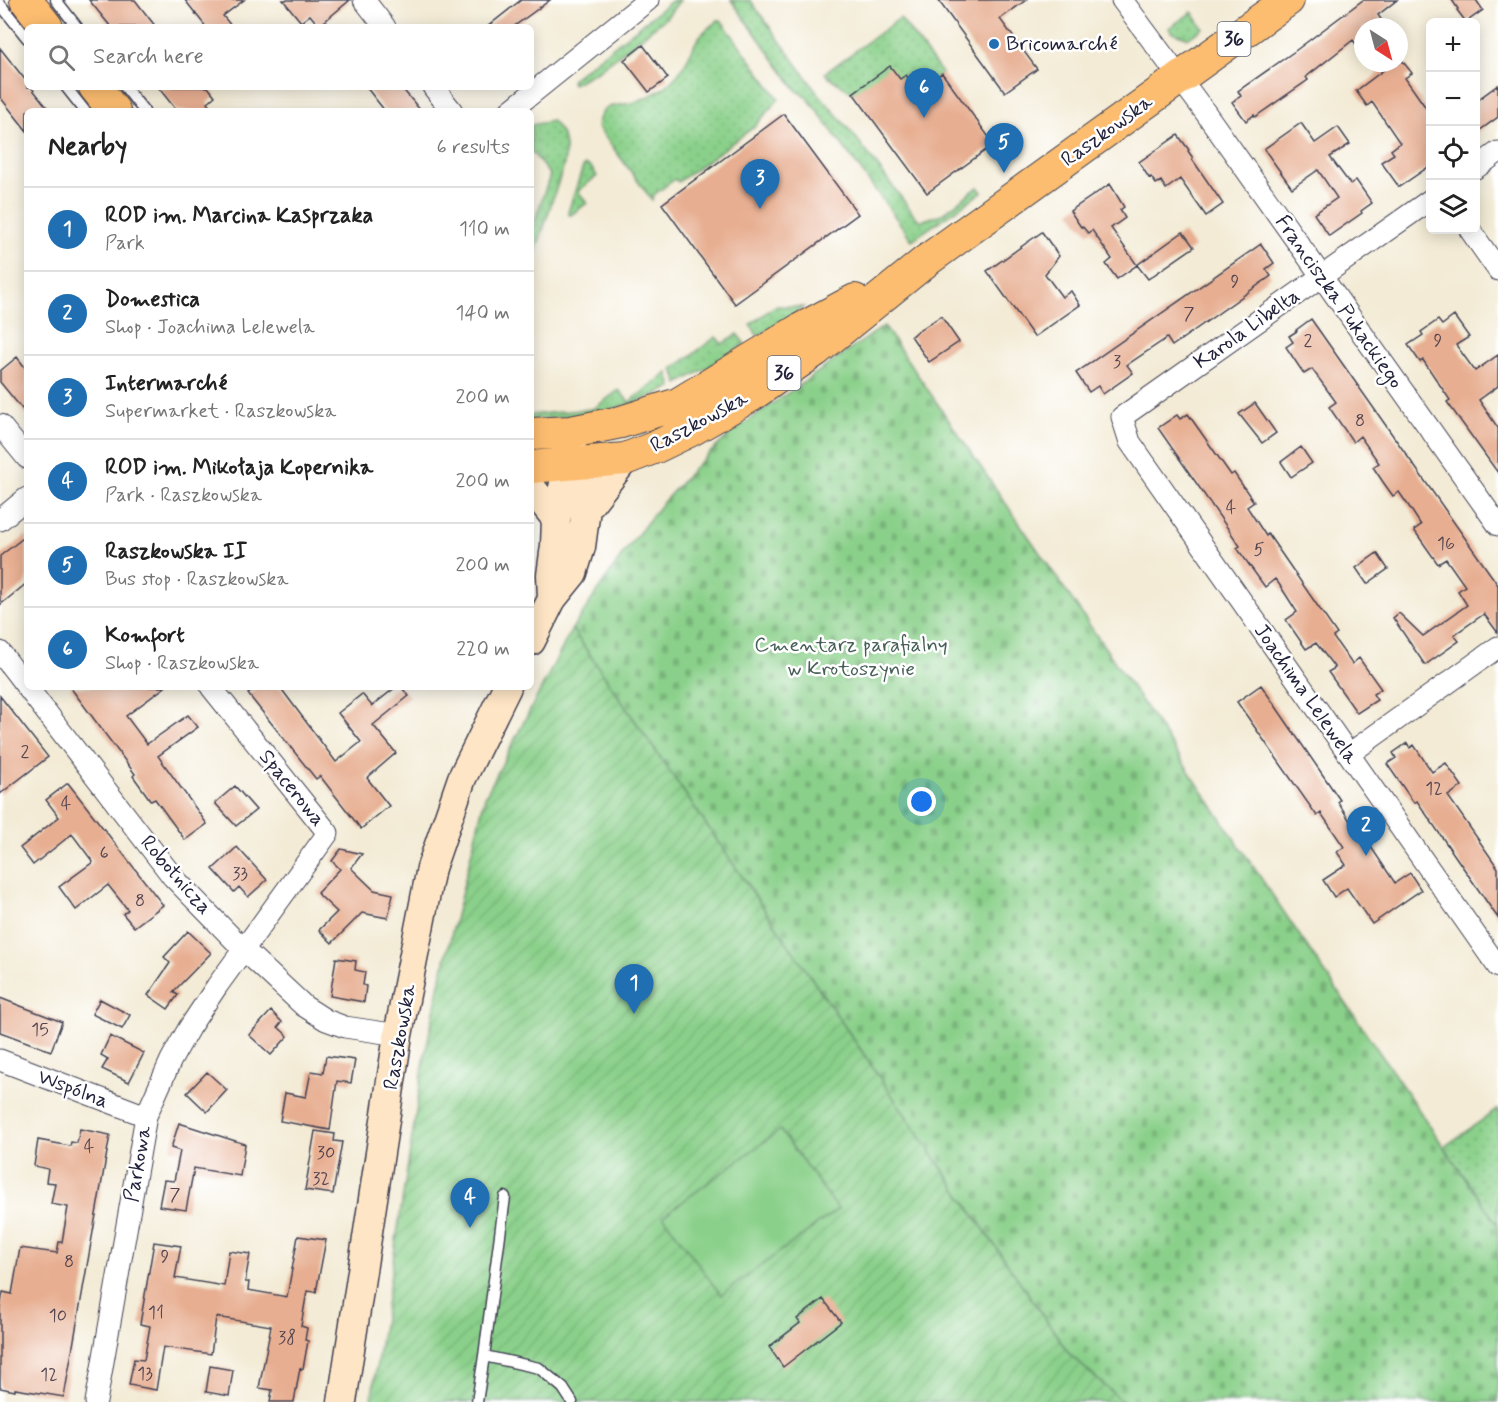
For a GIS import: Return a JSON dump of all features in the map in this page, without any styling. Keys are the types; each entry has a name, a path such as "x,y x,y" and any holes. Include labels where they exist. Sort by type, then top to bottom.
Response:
{"main road":[{"path":"26,0 45,24"},
{"name":"Raszkowska","path":"573,463 625,459 691,430 752,394 815,351 926,261 1288,0"},
{"path":"97,90 112,108"},
{"name":"Raszkowska","path":"571,432 621,422 678,404 801,329 926,261"},
{"name":"36","path":"534,434 571,432"},
{"name":"36","path":"534,467 573,463"}],"street":[{"path":"364,0 383,24"},
{"path":"514,108 648,0"},
{"name":"Franciszka Pukackiego","path":"1122,0 1498,525"},
{"path":"435,90 450,108"},
{"path":"1480,165 1498,152"},
{"name":"Karola Libelta","path":"1122,417 1426,204"},
{"path":"1473,234 1498,270"},
{"name":"Joachima Lelewela","path":"1122,417 1130,442 1498,967"},
{"path":"0,425 24,455"},
{"path":"534,635 552,599 573,573 581,547 586,509 573,463 571,432"},
{"path":"586,509 625,459"},
{"path":"552,599 551,575 556,519 565,479 573,463"},
{"path":"534,491 556,519"},
{"path":"0,520 24,500"},
{"path":"1348,754 1498,647"},
{"name":"Robotnicza","path":"0,652 24,683"},
{"name":"Robotnicza","path":"29,690 173,877 243,949 304,1006 326,1020 345,1027 398,1035"},
{"name":"Spacerowa","path":"213,690 328,833 243,949"},
{"name":"Raszkowska","path":"342,1402 398,1035 431,868 462,778 506,690"},
{"name":"Parkowa","path":"96,1402 146,1116 171,1060 189,1028 243,949"},
{"name":"Wspólna","path":"0,1060 146,1116"}],"lane":[{"path":"56,0 75,24"},
{"path":"0,4 24,34"},
{"path":"68,90 83,108"},
{"path":"127,90 142,108"},
{"path":"477,1402 505,1197"},
{"path":"484,1356 538,1368 562,1388 572,1402"}],"green space":[{"path":"673,0 680,0 667,17 656,26 599,70 573,84 571,82 572,79"},
{"path":"731,0 750,0 815,89 921,221 942,214 978,187 982,192 912,240 807,97 797,91"},
{"path":"1192,12 1203,28 1189,38 1172,32 1169,28"},
{"path":"900,18 942,73 918,91 907,75 853,93 825,73"},
{"path":"718,20 721,20 779,99 754,127 678,182 675,179 655,194 652,200 597,126 599,118 602,112 610,107 636,102 667,85 682,68 699,38"},
{"path":"552,121 560,131 565,151 564,164 534,258 534,223 550,175 534,155 534,124"},
{"path":"586,165 591,167 597,176 578,191 587,203 569,215 583,167"},
{"path":"775,306 804,307 758,336 750,325"},
{"name":"Cmentarz parafialny w Krotoszynie","path":"884,326 1498,1226 1498,1402 1123,1402 1070,1355 572,629 625,551 659,507 694,468 732,432"},
{"path":"737,334 745,344 678,384 673,369 716,337 722,344"},
{"path":"668,373 672,387 635,403 590,414 534,420 534,415 591,409 619,390 629,402"},
{"path":"572,629 1070,1355 1123,1402 371,1402 425,1054 442,973 485,797"},
{"path":"1498,1109 1498,1226 1444,1147"},
{"path":"780,1130 838,1209 721,1295 663,1216"}],"building":[{"path":"89,0 135,0 154,24 109,24"},
{"path":"185,0 244,0 223,16 230,24 204,24"},
{"path":"283,0 350,0 321,24 317,24 310,15 301,22"},
{"path":"521,0 550,0 517,24 491,24"},
{"name":"Bricomarché","path":"938,0 1026,0 1000,19 1037,69 1005,92"},
{"path":"1363,0 1397,0 1378,15 1380,18 1354,18 1354,41 1306,77 1308,80 1246,121 1232,102 1241,96 1238,91"},
{"path":"1452,0 1476,0 1483,10 1472,18 1463,18"},
{"path":"643,45 668,78 649,92 624,60"},
{"path":"0,48 24,78 24,90 33,90 48,108 24,108 24,127 0,97"},
{"path":"890,66 900,79 906,75 918,91 942,73 994,144 927,193 853,93"},
{"path":"1408,68 1412,73 1405,78 1426,108 1426,168 1399,187 1381,162 1394,154 1391,150 1400,143 1372,102 1367,106 1356,91 1381,72 1408,72"},
{"path":"1498,85 1498,117 1480,130 1480,126 1480,98"},
{"path":"160,90 210,90 215,96 207,103 211,108 175,108"},
{"path":"368,90 404,90 418,108 383,108"},
{"path":"784,114 858,214 735,304 662,204"},
{"path":"1301,123 1315,143 1338,127 1350,144 1330,157 1350,184 1356,180 1372,203 1361,211 1362,213 1329,236 1314,214 1337,198 1318,170 1292,188 1264,149"},
{"path":"1178,135 1223,204 1206,216 1180,179 1166,189 1161,181 1156,184 1151,177 1149,178 1139,162"},
{"path":"1110,184 1124,207 1120,210 1125,218 1111,228 1137,265 1117,279 1106,264 1112,259 1092,230 1088,233 1081,227 1070,211"},
{"path":"1042,232 1059,256 1045,274 1062,297 1071,291 1080,305 1034,337 987,271"},
{"path":"1183,232 1194,247 1148,279 1137,265"},
{"path":"1261,244 1274,263 1266,269 1271,276 1172,346 1167,338 1127,365 1133,373 1103,394 1098,386 1089,392 1076,373"},
{"path":"941,316 959,342 929,362 911,336"},
{"path":"1454,316 1469,337 1456,345 1475,371 1498,355 1498,386 1479,400 1498,428 1498,473 1447,402 1450,400 1423,360 1420,362 1408,345 1423,335 1421,332 1438,320 1442,325"},
{"path":"1311,319 1498,585 1498,633 1484,614 1454,635 1459,641 1425,665 1393,618 1399,613 1423,636 1467,605 1458,591 1465,586 1446,559 1438,564 1414,530 1421,525 1408,505 1399,492 1393,496 1373,467 1379,463 1360,436 1353,442 1329,407 1336,402 1312,369 1304,374 1286,347 1293,342 1289,336"},
{"path":"17,357 24,366 24,411 0,382 0,371"},
{"path":"1255,403 1276,433 1262,443 1239,414"},
{"path":"1188,414 1231,475 1234,473 1254,502 1247,507 1337,634 1333,637 1352,664 1359,658 1381,689 1373,694 1377,700 1357,713 1328,672 1335,668 1316,643 1306,649 1286,620 1297,612 1279,584 1275,579 1265,587 1237,548 1240,546 1158,428 1177,415 1180,419"},
{"path":"1301,447 1312,463 1291,477 1281,462"},
{"path":"24,537 24,585 0,605 0,556"},
{"path":"1377,553 1388,569 1367,584 1356,568"},
{"path":"1261,685 1340,800 1338,802 1360,837 1363,835 1395,883 1410,873 1421,890 1372,924 1347,888 1334,897 1323,880 1346,865 1337,852 1344,847 1321,813 1317,816 1237,702"},
{"path":"72,690 161,690 126,716 147,744 188,715 198,727 158,756 207,824 185,840 155,799 151,801 133,776 135,774"},
{"path":"254,690 282,690 336,762 361,742 338,713 362,694 372,706 392,690 404,690 409,696 373,725 396,753 367,778 389,806 361,829 320,776 316,779 248,694"},
{"path":"0,696 48,757 0,794"},
{"path":"1407,743 1410,748 1414,745 1432,772 1446,763 1462,786 1448,796 1498,868 1498,918 1417,801 1414,803 1387,764 1396,758 1393,753"},
{"path":"68,783 163,905 134,927 123,914 128,910 108,885 76,910 59,887 93,862 72,834 33,865 20,848 59,817 46,800"},
{"path":"235,786 256,810 236,826 215,803"},
{"path":"237,847 267,880 248,897 239,887 234,892 213,869"},
{"path":"341,849 362,854 351,868 374,890 393,894 388,918 362,913 332,943 319,930 337,912 317,893 340,869 332,861"},
{"path":"188,931 211,953 173,992 178,995 168,1009 148,995 170,963 164,957"},
{"path":"336,958 356,961 355,970 365,972 364,1002 330,996"},
{"path":"0,998 62,1022 51,1051 0,1032"},
{"path":"100,999 130,1015 122,1029 92,1014"},
{"path":"271,1011 282,1022 278,1027 288,1036 271,1055 249,1035"},
{"path":"110,1036 144,1053 129,1082 102,1069 108,1059 101,1055"},
{"path":"326,1056 355,1060 351,1083 337,1081 330,1130 280,1121 285,1093 306,1097 311,1071 323,1073"},
{"path":"207,1072 227,1090 207,1112 187,1093"},
{"path":"179,1123 245,1144 240,1176 194,1168 186,1210 159,1206 164,1180 174,1181 180,1151 171,1148"},
{"path":"80,1129 110,1135 64,1397 0,1388 0,1308 3,1292 12,1294 20,1248 57,1253 59,1242 62,1242 68,1207 51,1204 55,1183 46,1182 48,1169 34,1166 38,1140 70,1146 71,1142 77,1143"},
{"path":"315,1131 335,1134 334,1141 342,1142 333,1194 305,1190"},
{"path":"298,1236 326,1240 316,1292 307,1291 301,1326 307,1328 305,1340 308,1341 294,1402 270,1402 272,1390 259,1388 271,1326 216,1317 211,1354 163,1347 156,1390 129,1385 134,1359 144,1360 150,1326 140,1324 154,1242 181,1246 175,1278 224,1286 229,1251 250,1254 245,1282 249,1282 248,1290 287,1297"},
{"path":"823,1299 841,1322 783,1367 769,1347 800,1323 797,1319"},
{"path":"210,1366 233,1370 229,1396 206,1392"}],"place":[{"name":"Bricomarché","path":"994,44"},
{"name":"Komfort","path":"924,118"},
{"name":"Raszkowska II","path":"1004,173"},
{"name":"Intermarché","path":"760,209"},
{"name":"Domestica","path":"1366,856"},
{"name":"ROD im. Marcina Kasprzaka","path":"634,1014"},
{"name":"ROD im. Mikołaja Kopernika","path":"470,1228"}]}
